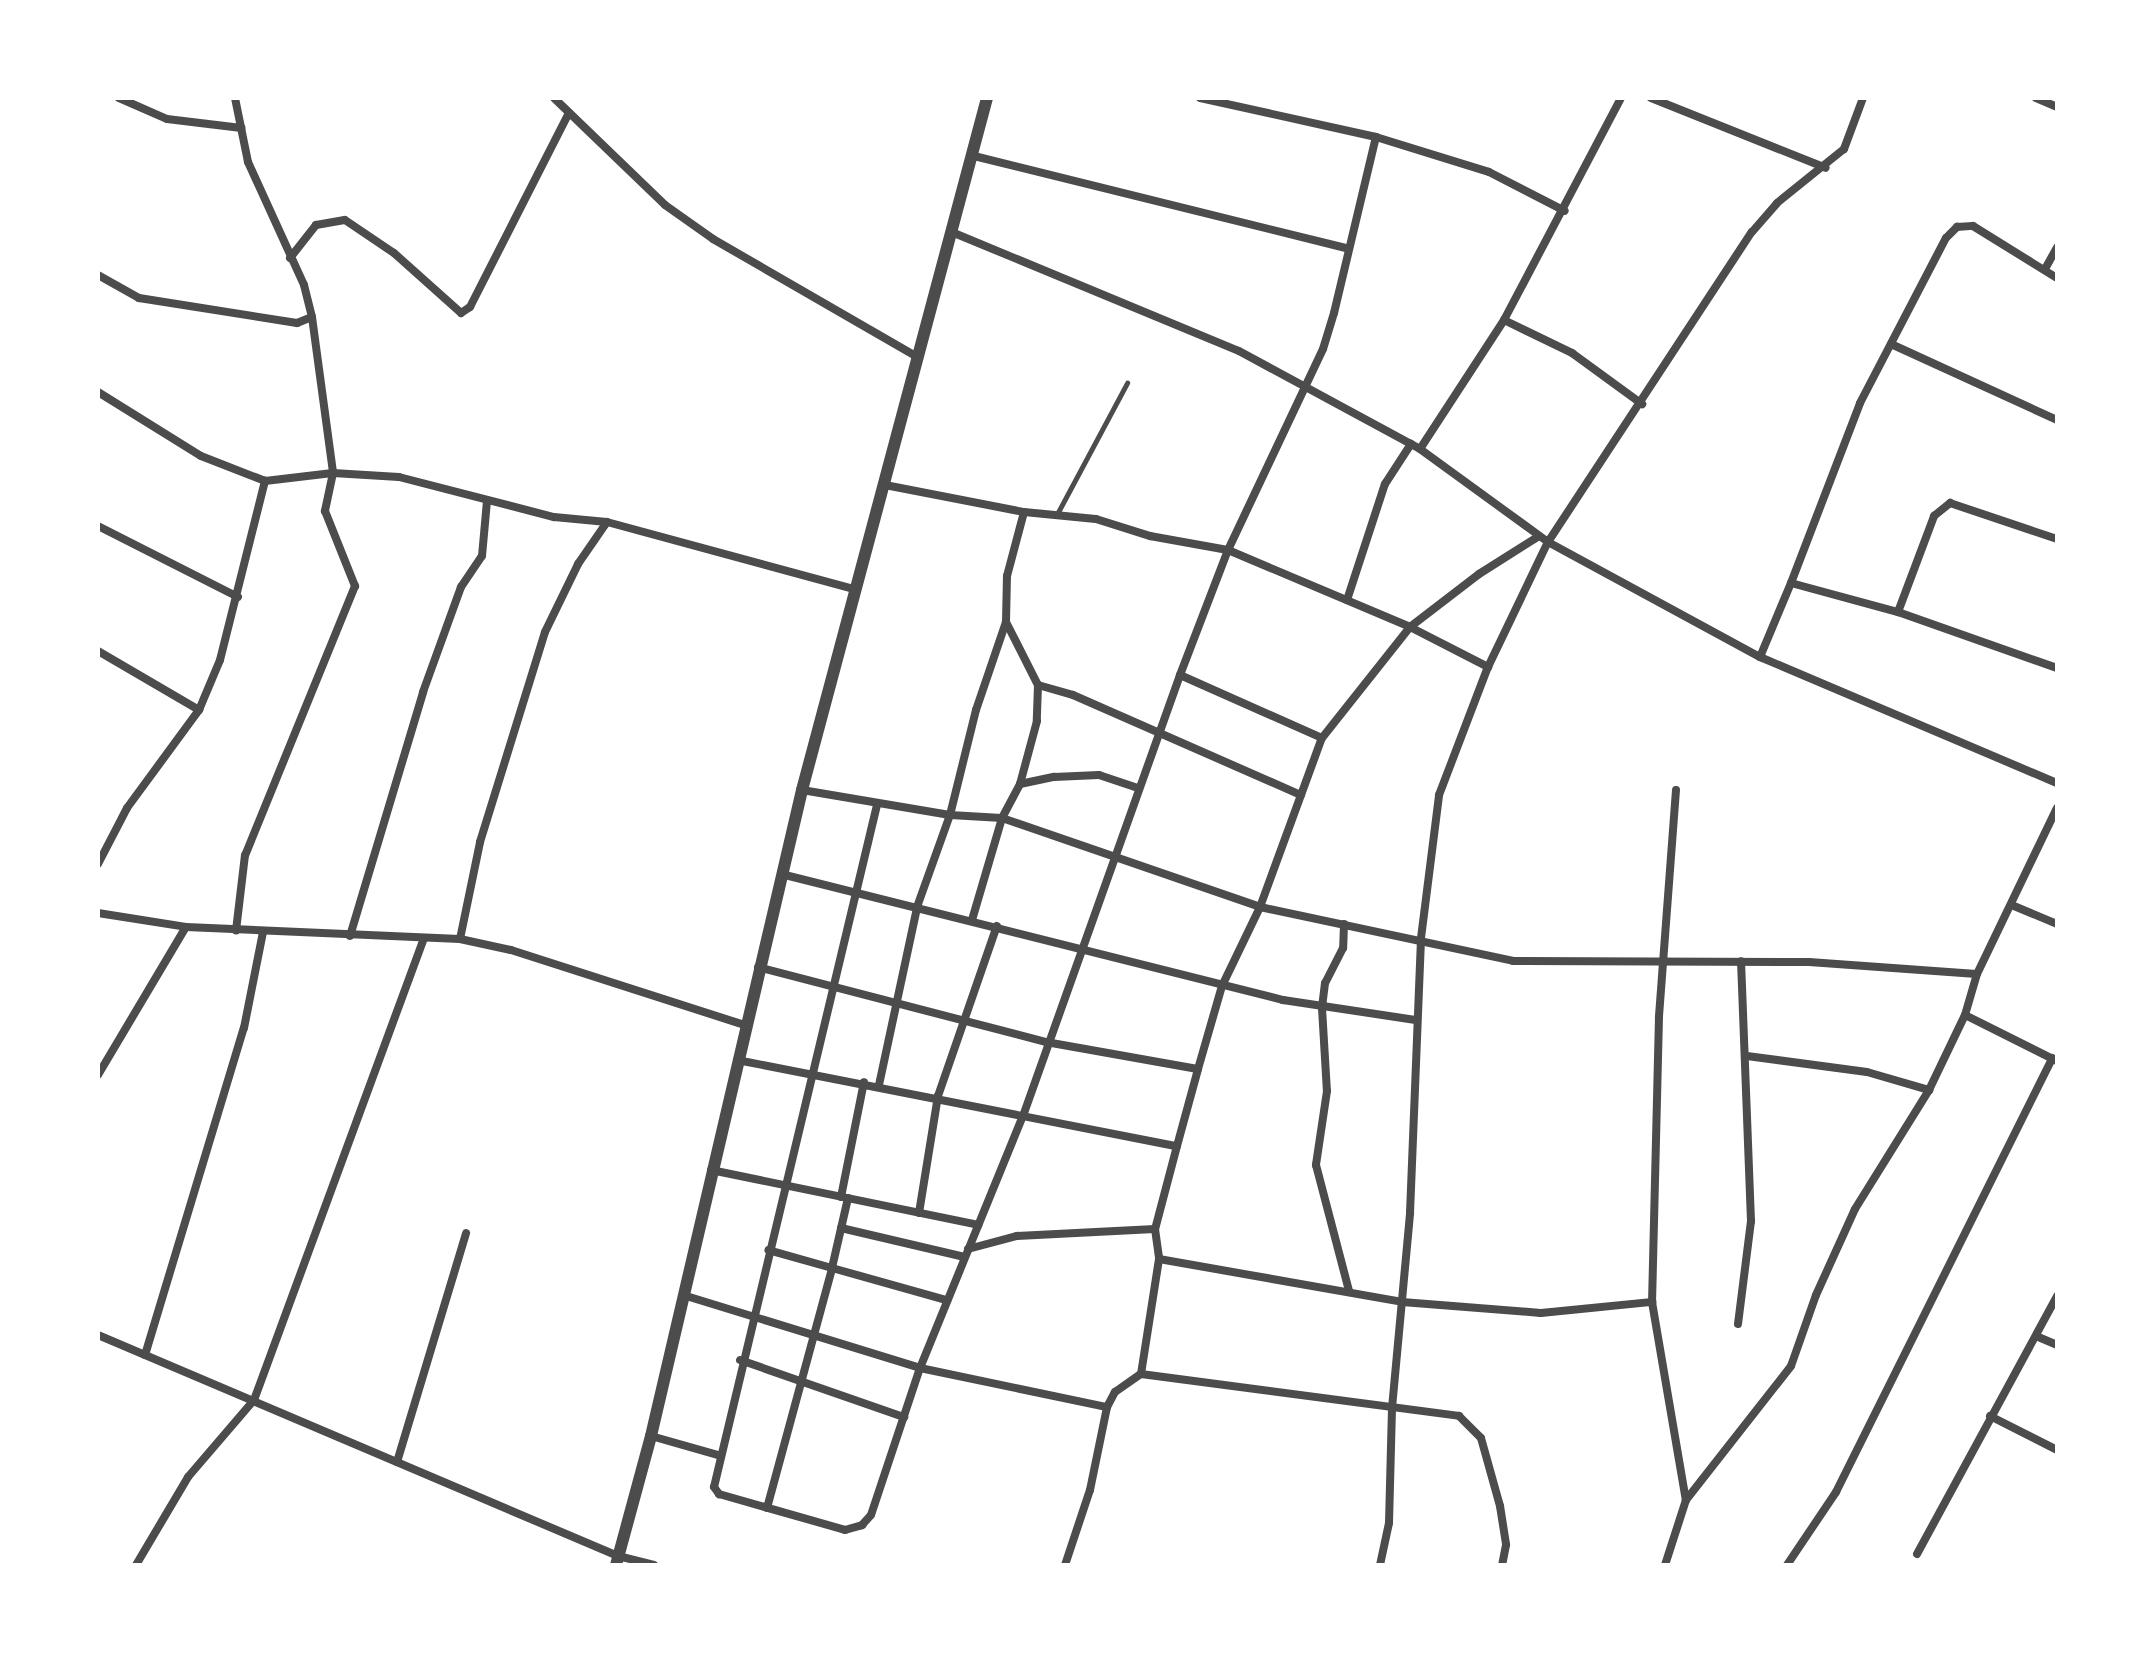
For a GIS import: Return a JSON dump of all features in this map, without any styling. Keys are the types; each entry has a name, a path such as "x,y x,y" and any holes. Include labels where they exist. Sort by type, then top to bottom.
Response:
{"street":[{"path":"119,98 167,119 241,128"},
{"path":"235,98 253,177 290,258 312,317 333,473 325,511 355,586 245,855 236,930"},
{"path":"554,98 626,172 713,239 920,358"},
{"path":"617,1560 651,1436 744,1025 802,790 954,233 987,98"},
{"path":"1200,98 1376,137 1489,172 1565,211"},
{"path":"1420,449 1504,320 1536,253 1565,211 1621,98"},
{"path":"1651,98 1826,168"},
{"path":"1380,1565 1389,1523 1392,1408 1402,1302 1421,938 1435,808 1488,667 1548,542 1642,404 1752,232 1800,183 1826,168 1850,138 1863,98"},
{"path":"2036,98 2057,107"},
{"path":"290,258 316,225 345,220 394,253 461,313 470,307 569,113"},
{"path":"877,805 860,893 740,1360 718,1455 715,1492 845,1530 862,1525 871,1515 920,1368 1023,1116 1046,1042 1157,734 1228,550 1329,332 1346,248 1376,137"},
{"path":"974,156 1346,248"},
{"path":"1760,657 1860,403 1957,227 1973,226 2057,278"},
{"path":"954,233 1194,330 1420,449 1548,542 1760,657 2057,783"},
{"path":"2045,269 2057,247"},
{"path":"98,275 139,298 297,323 312,317"},
{"path":"1504,320 1572,353 1642,404"},
{"path":"1891,344 2057,420"},
{"path":"98,392 201,456 265,481 333,473 399,477 487,501 607,522 858,590"},
{"path":"1347,600 1385,484 1411,444"},
{"path":"98,864 127,808 199,710 238,597 265,481"},
{"path":"885,485 1228,550 1410,627 1488,667"},
{"path":"350,936 423,692 461,587 482,556 487,501"},
{"path":"1898,612 1934,516 1950,503 2057,539"},
{"path":"879,1085 893,1002 917,907 950,815 976,710 1006,622 1010,559 1024,512"},
{"path":"460,939 480,842 545,632 578,564 607,522"},
{"path":"98,526 238,597"},
{"path":"1141,1374 1159,1259 1155,1229 1198,1069 1222,986 1260,907 1322,738 1410,627 1539,536"},
{"path":"1791,583 1898,612 2057,668"},
{"path":"972,920 1002,818 1020,784 1037,721 1038,685 1006,622"},
{"path":"98,651 199,710"},
{"path":"1180,675 1322,738"},
{"path":"1038,685 1073,695 1301,795"},
{"path":"1020,784 1099,775 1138,788"},
{"path":"802,790 877,805 1002,818 1115,853 1260,907 1421,938 1513,961 1661,965 1741,961 1977,974"},
{"path":"1676,790 1661,965 1652,1302 1686,1500"},
{"path":"1665,1565 1686,1500 1791,1366 1816,1295 1855,1209 1929,1090 1965,1015 1977,974 2014,906 2057,808"},
{"path":"781,874 1081,947 1222,986 1322,1008 1416,1020"},
{"path":"2014,906 2057,924"},
{"path":"98,913 186,927 460,939 511,950 744,1025"},
{"path":"1344,924 1343,948 1325,983 1322,1008 1327,1091 1316,1176 1349,1291"},
{"path":"919,1213 938,1096 997,926"},
{"path":"98,1075 186,927"},
{"path":"145,1355 244,1028 263,932"},
{"path":"136,1565 188,1477 254,1400 424,938"},
{"path":"1738,1324 1751,1221 1741,961"},
{"path":"758,967 837,985 963,1022 1046,1042 1198,1069"},
{"path":"1787,1565 1836,1492 2054,1060 1965,1015"},
{"path":"1747,1056 1867,1072 1929,1090"},
{"path":"736,1060 938,1096 1177,1146"},
{"path":"767,1508 799,1377 832,1268 864,1082"},
{"path":"711,1170 978,1225"},
{"path":"841,1228 967,1253 1017,1236 1155,1229"},
{"path":"397,1462 466,1233"},
{"path":"768,1250 946,1300"},
{"path":"1159,1259 1402,1302 1551,1313 1652,1302"},
{"path":"683,1295 920,1368 1107,1407"},
{"path":"1917,1554 2057,1296"},
{"path":"98,1335 254,1400 617,1560 654,1565"},
{"path":"2036,1336 2057,1345"},
{"path":"740,1360 799,1377 904,1417"},
{"path":"1065,1565 1090,1490 1107,1407 1115,1392 1141,1374 1459,1416 1474,1428 1502,1516 1502,1565"},
{"path":"1990,1416 2057,1450"},
{"path":"651,1436 718,1455"}],"lane":[{"path":"1056,515 1127,383"}]}
